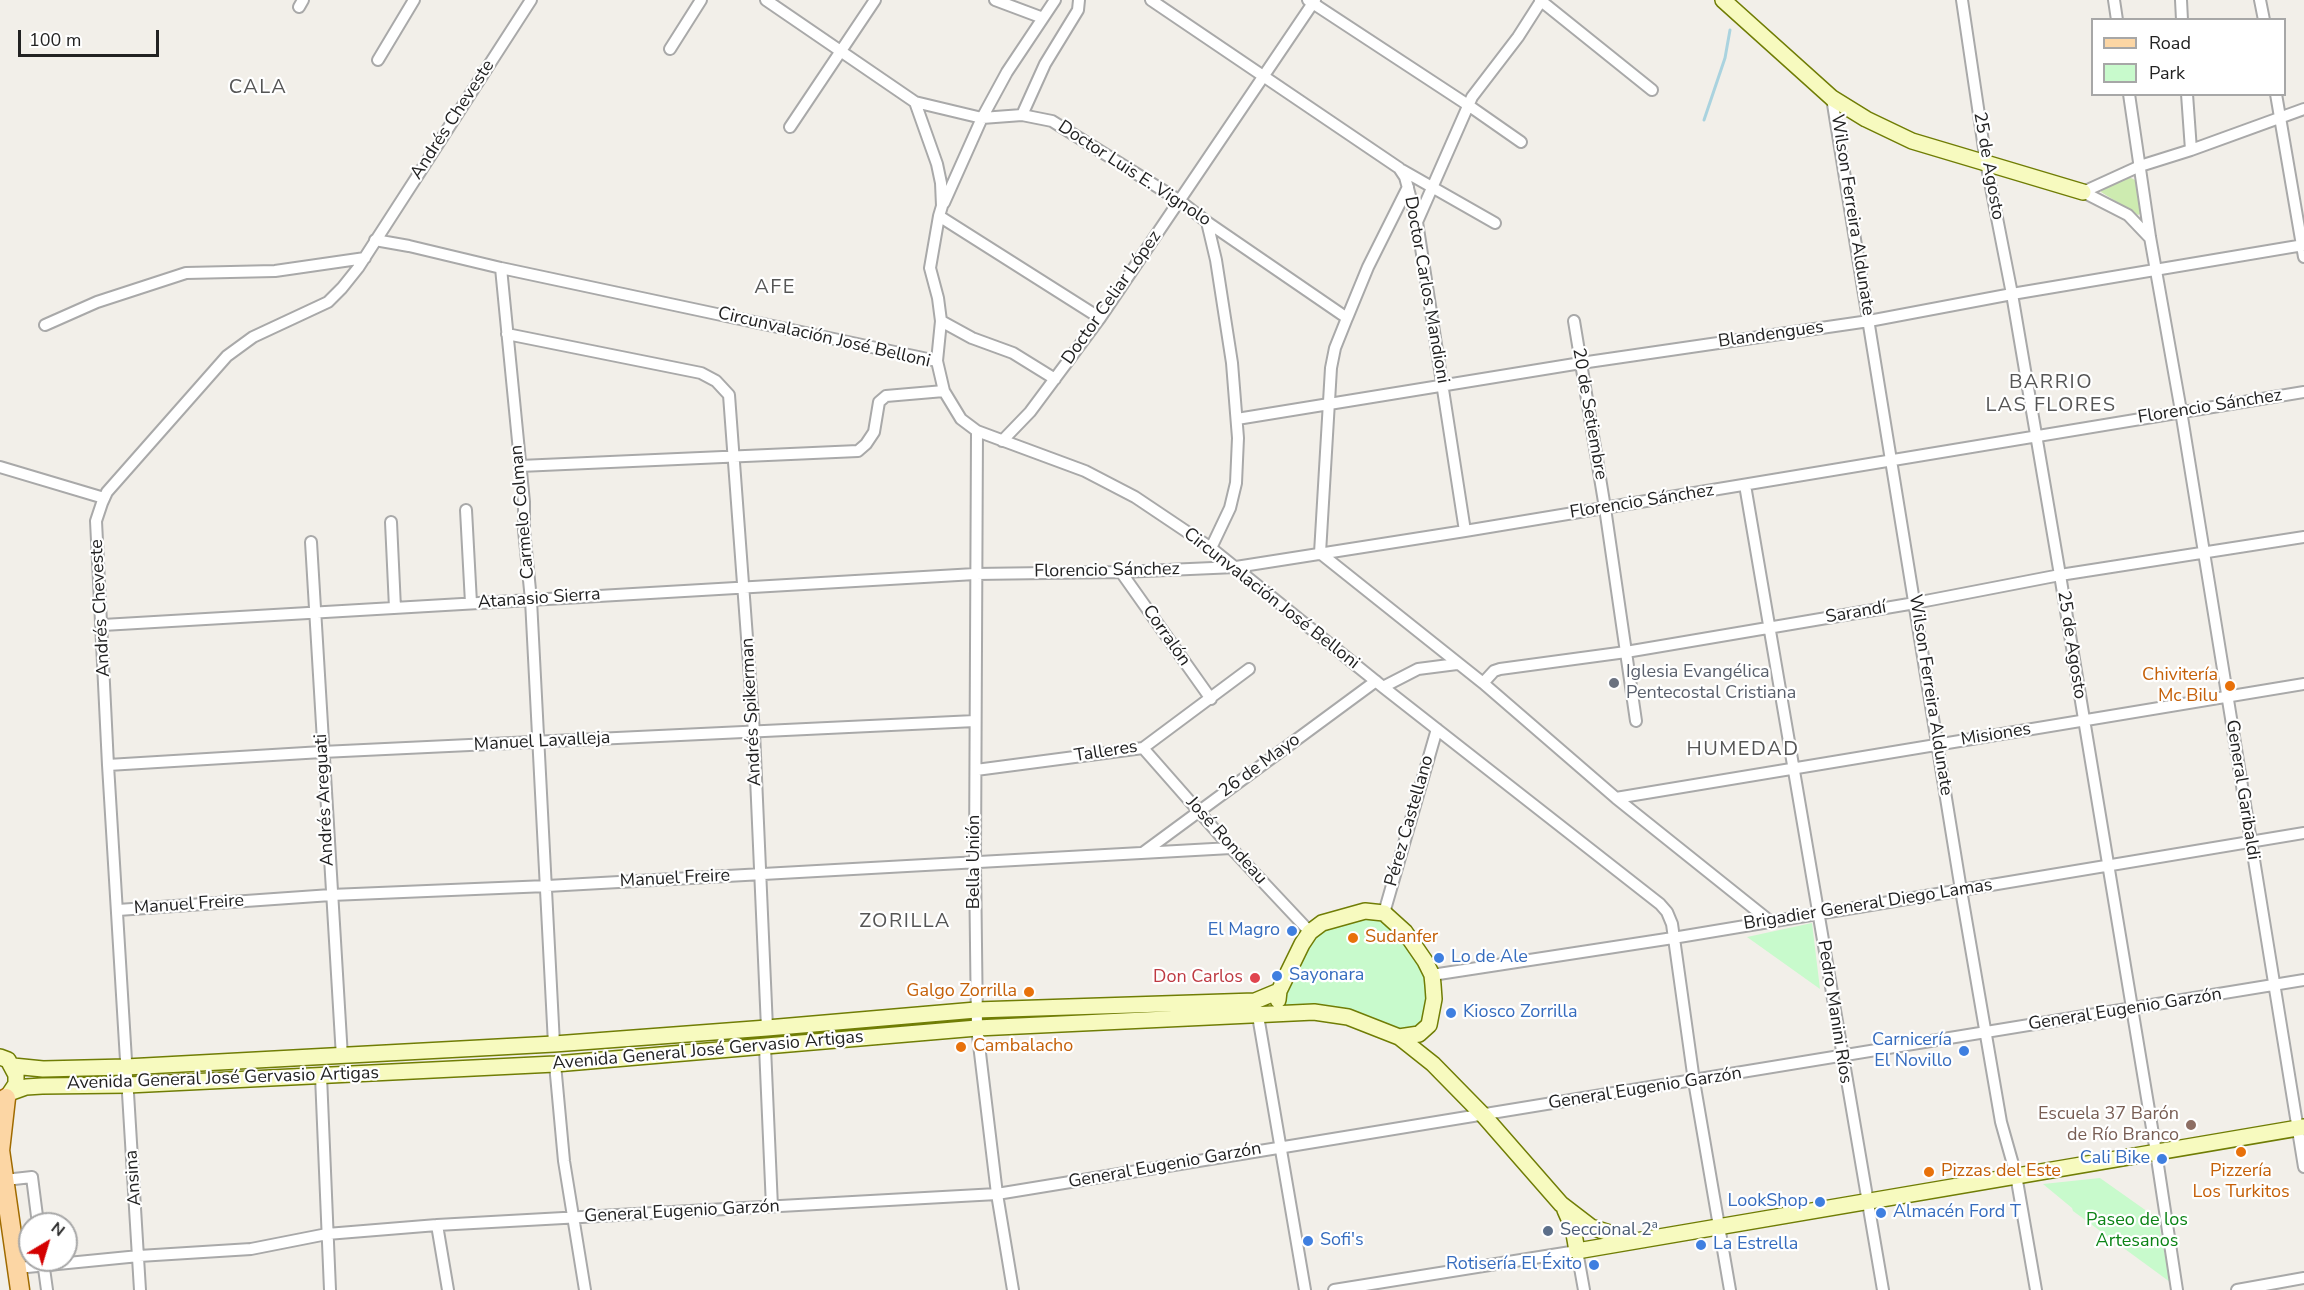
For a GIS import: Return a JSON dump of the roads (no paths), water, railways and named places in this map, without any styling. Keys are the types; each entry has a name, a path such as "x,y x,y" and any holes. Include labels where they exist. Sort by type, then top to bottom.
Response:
{"main road":[{"path":"1723,0 1832,98 1866,119 1912,141 2083,192"},
{"path":"1285,1013 1278,1005 1279,991 1310,932 1322,923 1365,911 1384,913 1406,932 1432,975 1434,999 1427,1045 1433,1064"},
{"name":"Avenida General José Gervasio Artigas","path":"6,1097 26,1087 128,1085 555,1064 977,1028 1256,1008 1279,991"},
{"name":"Avenida General José Gervasio Artigas","path":"13,1066 43,1069 126,1067 342,1057 554,1044 976,1010 1256,1008 1285,1013 1314,1012 1348,1017 1399,1037"},
{"path":"1399,1037 1419,1034 1429,1025"},
{"path":"1399,1037 1433,1064 1484,1116 1561,1204 1570,1219 1577,1251 2301,1128"},
{"path":"0,1057 13,1066 16,1074 16,1084 6,1097 0,1151 20,1290"},
{"path":"1561,1204 1591,1227 1632,1240"}],"street":[{"path":"378,60 414,0"},
{"name":"Andrés Cheveste","path":"375,240 531,0"},
{"path":"670,49 701,0"},
{"name":"Doctor Luis E. Vignolo","path":"766,0 915,102 982,118 1022,115 1052,121 1179,201 1347,318"},
{"path":"790,127 875,0"},
{"path":"994,0 1043,18"},
{"path":"940,211 982,118 1007,72 1054,0"},
{"path":"1022,115 1045,64 1077,10 1079,0"},
{"name":"Doctor Carlos Mandioni","path":"1151,0 1399,168 1405,177 1417,222 1466,531"},
{"name":"25 de Agosto","path":"1962,0 1986,162 2012,294 2060,575 2177,1290"},
{"path":"2114,0 2117,18"},
{"path":"2181,0 2182,18"},
{"path":"2260,0 2264,18"},
{"path":"1312,1 1521,142"},
{"name":"Doctor Celiar López","path":"1002,441 1030,411 1100,318 1312,1"},
{"path":"1417,222 1472,97 1518,37 1541,1 1652,90"},
{"name":"General Garibaldi","path":"2129,96 2150,237 2181,411 2273,985 2301,1128 2304,1167"},
{"path":"2187,96 2192,150"},
{"path":"2276,96 2303,249"},
{"name":"Wilson Ferreira Aldunate","path":"1832,98 1961,890 2001,1122 2016,1175 2036,1290"},
{"path":"915,102 937,164 941,183 940,211 930,268 938,297 940,321 937,361"},
{"path":"2083,192 2140,166 2192,150 2304,109"},
{"path":"1399,168 1495,223"},
{"path":"1408,186 1368,267 1335,348 1331,368 1320,554 1483,683 1616,798 1771,922"},
{"path":"2083,192 2128,214 2150,237"},
{"path":"940,211 1100,318"},
{"path":"1207,222 1216,260 1232,363 1238,438 1236,483 1230,508 1212,548"},
{"path":"45,325 98,302 186,273 274,271 365,258 375,240"},
{"name":"Circunvalación José Belloni","path":"375,240 937,361 944,391 961,419 977,431 1084,471 1135,497 1212,548 1379,684 1660,904 1667,912 1673,938"},
{"name":"Blandengues","path":"1237,419 1581,363 1869,321 2157,269 2303,249"},
{"name":"Andrés Cheveste","path":"126,1067 96,521 104,498 227,356 253,337 328,302 365,258"},
{"name":"Carmelo Colman","path":"501,268 531,600 554,1044"},
{"path":"940,321 972,338 1013,353 1055,379"},
{"name":"20 de Setiembre","path":"1574,321 1605,508 1636,721"},
{"name":"Andrés Spikerman","path":"507,334 701,373 716,381 729,396 754,732 767,1028"},
{"path":"520,466 858,451 874,432 879,402 886,396 944,391"},
{"name":"Florencio Sánchez","path":"975,574 1121,572 1236,567 2304,392"},
{"name":"Bella Unión","path":"977,431 976,1010 997,1194 1013,1290"},
{"path":"0,467 104,498"},
{"name":"Pedro Manini Ríos","path":"1745,485 1866,1202 1883,1290"},
{"path":"466,510 471,603"},
{"path":"390,522 395,608"},
{"name":"Sarandí","path":"1483,683 1494,671 1500,669 1626,652 1915,603 2060,575 2304,537"},
{"name":"Andrés Areguati","path":"311,542 342,1057"},
{"name":"Corralón","path":"1121,572 1210,699"},
{"name":"Atanasio Sierra","path":"103,626 975,574"},
{"name":"26 de Mayo","path":"1144,852 1198,811 1379,684 1418,669 1457,664"},
{"name":"Talleres","path":"976,770 1143,748 1249,669"},
{"name":"Misiones","path":"1616,798 2304,684"},
{"name":"Manuel Lavalleja","path":"108,765 322,752 975,720"},
{"name":"Pérez Castellano","path":"1384,913 1437,729"},
{"name":"José Rondeau","path":"1143,748 1231,849 1310,932"},
{"name":"Brigadier General Diego Lamas","path":"1432,975 1673,938 2304,833"},
{"name":"Manuel Freire","path":"118,910 331,895 547,886 1231,849"},
{"path":"1673,938 1694,1081 1730,1290"},
{"name":"General Eugenio Garzón","path":"78,1260 251,1249 327,1234 437,1225 997,1194 2304,980"},
{"path":"1256,1008 1305,1290"},
{"path":"765,1047 772,1207"},
{"path":"555,1064 572,1218 585,1290"},
{"name":"Ansina","path":"126,1067 140,1290"},
{"path":"321,1076 330,1290"},
{"path":"5,1180 32,1177 36,1212"},
{"path":"437,1225 448,1290"},
{"path":"1334,1290 1577,1251 1584,1290"},
{"path":"44,1272 47,1290"},
{"path":"2237,1290 2304,1278"}],"waterway":[{"path":"1704,120 1725,58 1730,30"}],"place":[{"name":"Iglesia Evangélica Pentecostal Cristiana","path":"1614,683"},
{"name":"Chivitería Mc Bilu","path":"2230,686"},
{"name":"El Magro","path":"1292,931"},
{"name":"Sudanfer","path":"1353,938"},
{"name":"Lo de Ale","path":"1439,958"},
{"name":"Sayonara","path":"1277,976"},
{"name":"Don Carlos","path":"1255,978"},
{"name":"Galgo Zorrilla","path":"1029,992"},
{"name":"Kiosco Zorrilla","path":"1451,1013"},
{"name":"Cambalacho","path":"961,1047"},
{"name":"Carnicería El Novillo","path":"1964,1051"},
{"name":"Escuela 37 Barón de Río Branco","path":"2191,1125"},
{"name":"Pizzería Los Turkitos","path":"2241,1152"},
{"name":"Cali Bike","path":"2162,1159"},
{"name":"Pizzas del Este","path":"1929,1172"},
{"name":"LookShop","path":"1820,1202"},
{"name":"Almacén Ford T","path":"1881,1213"},
{"name":"Seccional 2ª","path":"1548,1231"},
{"name":"Sofi's","path":"1308,1241"},
{"name":"La Estrella","path":"1701,1245"},
{"name":"Rotisería El Éxito","path":"1594,1265"}],"district":[{"name":"CALA","path":"258,88"},
{"name":"AFE","path":"775,288"},
{"name":"BARRIO LAS FLORES","path":"2051,394"},
{"name":"HUMEDAD","path":"1743,750"},
{"name":"ZORILLA","path":"905,922"}],"park label":[{"name":"Paseo de los Artesanos","path":"2137,1231"}]}
